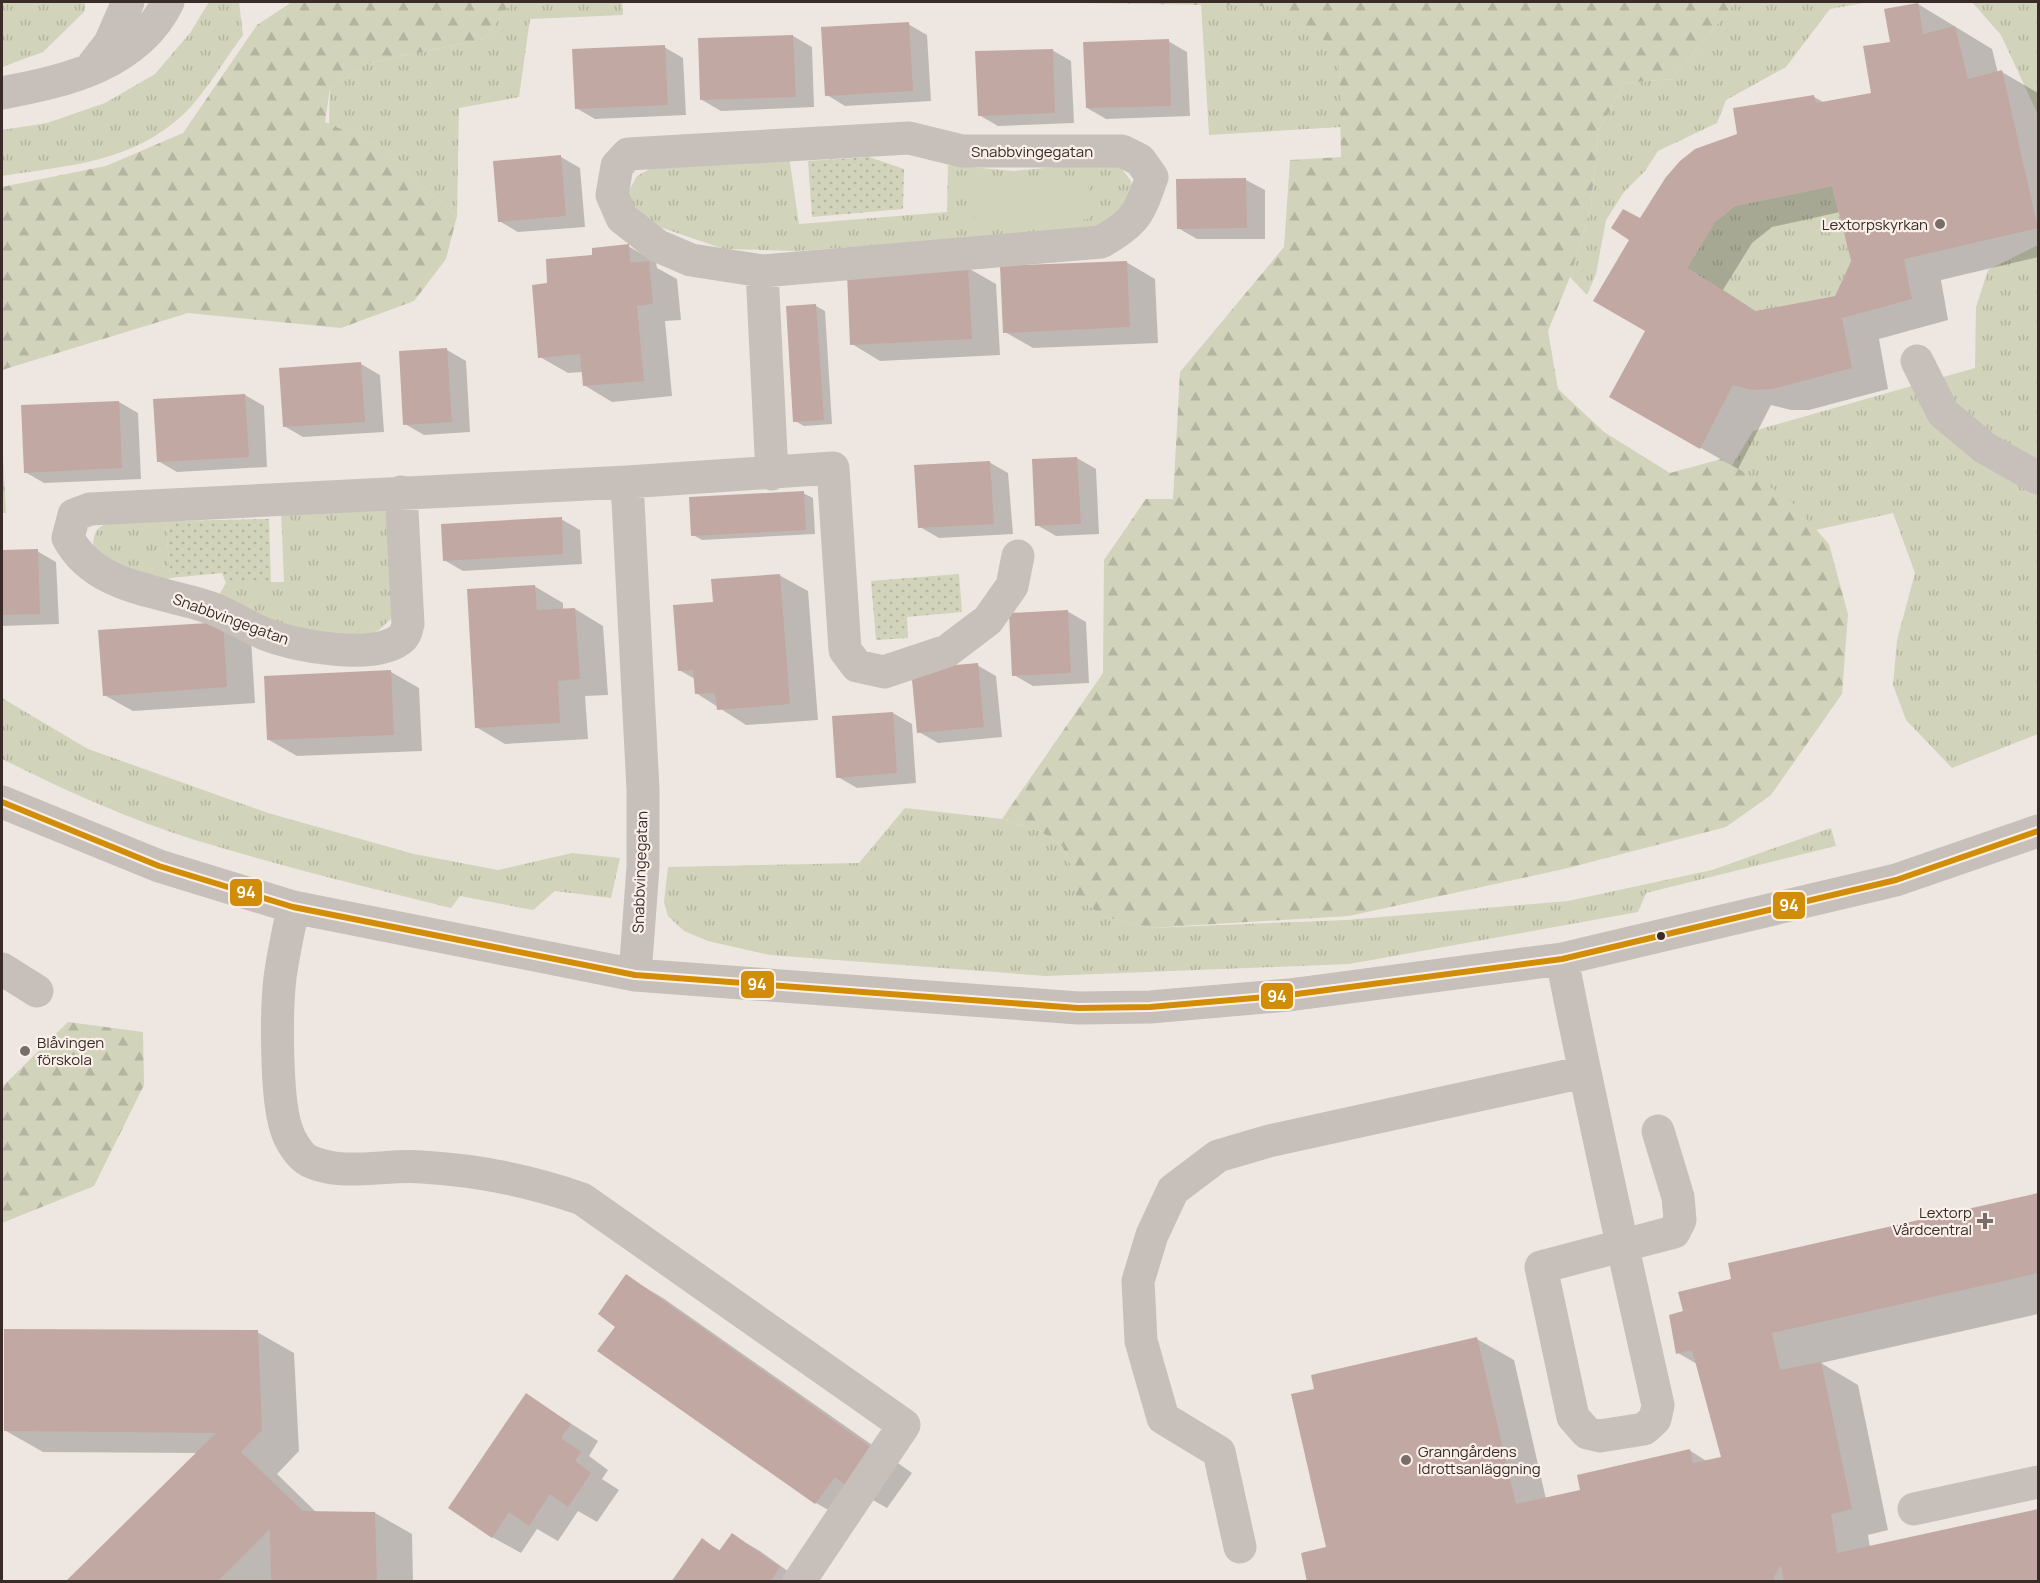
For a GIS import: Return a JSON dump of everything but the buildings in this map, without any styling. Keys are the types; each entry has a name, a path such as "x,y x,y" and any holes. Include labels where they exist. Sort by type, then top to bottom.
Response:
{"street":[{"path":"89,71 110,43 128,2"},
{"path":"2,93 89,71 138,42 157,24 168,2"},
{"name":"Snabbvingegatan","path":"909,138 962,151 1122,151 1140,160 1152,177 1142,204 1127,228 1101,242 762,271 692,260 658,246 622,218 612,195 617,166 628,154 909,138"},
{"path":"762,271 772,474"},
{"path":"1917,361 1943,413 1985,448 2038,478"},
{"name":"Snabbvingegatan","path":"401,492 408,624 404,636 390,644 372,648 341,650 294,642 265,634 213,609 115,582 84,562 68,538 70,521 74,515 90,509 401,492 772,474 833,468 845,650 857,666 884,672 946,651 988,620 1012,586 1018,556"},
{"name":"Snabbvingegatan","path":"627,482 643,789 643,867 635,975"},
{"path":"2,802 159,866 293,907 635,975 1078,1008 1150,1007 1289,995 1562,959 1896,880 2038,831"},
{"path":"293,907 280,979 280,1078 285,1128 294,1145 307,1160 334,1170 420,1166 466,1172 552,1188 582,1199 904,1425 799,1581"},
{"path":"1562,959 1584,1072 1623,1246 1658,1405 1655,1419 1644,1429 1600,1436 1587,1433 1573,1417 1541,1267 1623,1246 1674,1232 1680,1220 1678,1197 1658,1131"},
{"path":"2,969 38,991"},
{"path":"1240,1547 1219,1452 1163,1418 1141,1341 1138,1281 1152,1235 1173,1190 1218,1156 1269,1141 1584,1072"},
{"path":"1914,1509 2038,1482"}],"green space":[{"path":"2,2 85,2 85,11 43,52 2,67"},
{"path":"209,2 239,2 243,35 193,105 165,130 122,152 99,159 2,176 2,130 47,123 105,103 155,74 190,33"},
{"path":"292,2 512,2 484,39 366,64 330,88 325,122 390,151 418,182 457,216 446,259 414,301 341,328 188,313 2,370 2,187 106,166 183,133 257,25"},
{"path":"512,2 622,2 623,15 530,19 519,97 459,108 457,216 418,182 390,151 329,124 330,88 366,64 484,39"},
{"path":"1014,2 1735,2 1672,79 1625,83 1598,132 1591,206 1570,277 1548,331 1558,389 1604,432 1670,473 1721,459 1787,497 1829,544 1848,614 1842,694 1771,795 1726,827 1564,869 1349,916 1149,928 1102,916 1076,896 1070,863 1062,846 1040,831 1002,819 1103,673 1104,560 1146,499 1173,499 1180,372 1284,247 1290,160 1341,157 1339,50 1271,6"},
{"path":"1735,2 1869,2 1830,9 1786,67 1726,100 1717,123 1658,151 1645,171 1624,192 1606,220 1596,274 1587,295 1570,277 1591,206 1598,132 1625,83 1672,79"},
{"path":"1972,2 2038,2 2038,115 2001,35"},
{"path":"1201,3 1272,6 1339,50 1341,127 1209,135"},
{"path":"789,156 799,224 947,212 948,165 1014,171 1085,164 1118,164 1131,181 1134,198 1102,229 797,251 724,249 648,223 626,196 637,176 650,169"},
{"path":"869,157 904,169 903,209 812,217 808,161"},
{"path":"1088,179 1090,219 975,225 974,184"},
{"path":"1832,186 1851,261 1835,296 1755,311 1687,268 1715,222 1735,206"},
{"path":"2038,245 2038,734 1952,768 1906,720 1893,685 1897,640 1915,573 1893,513 1761,542 1714,495 1753,431 1975,368 1976,307 1988,270"},
{"path":"2,437 6,513 2,513"},
{"path":"362,506 385,511 389,526 392,618 379,630 363,637 289,628 217,598 226,583 284,582 281,510"},
{"path":"269,519 271,583 226,583 222,573 170,578 166,521"},
{"path":"112,521 166,521 170,578 160,583 123,572 93,546 94,536 98,530"},
{"path":"959,574 962,612 907,617 908,638 876,640 871,581"},
{"path":"2,698 88,749 268,813 414,854 498,870 572,853 620,858 611,898 555,891 533,910 460,896 451,908 195,840 97,803 2,759"},
{"path":"905,808 1002,819 1040,831 1062,846 1070,863 1077,896 1102,916 1149,928 1347,920 1568,901 1712,870 1831,828 1836,846 1646,893 1638,912 1349,964 1046,976 770,955 708,941 684,931 668,916 664,902 668,867 859,863"},
{"path":"68,1022 143,1032 144,1085 94,1186 2,1223 2,1087"}],"transit line":[{"name":"94","path":"2,802 159,866 293,907 635,975 1078,1008 1150,1007 1289,995 1562,959 1896,880 2038,831"}],"place":[{"name":"Lextorpskyrkan","path":"1940,224"},
{"name":"Blåvingen förskola","path":"25,1051"},
{"name":"Lextorp Vårdcentral","path":"1985,1221"},
{"name":"Granngårdens Idrottsanläggning","path":"1406,1460"}]}
